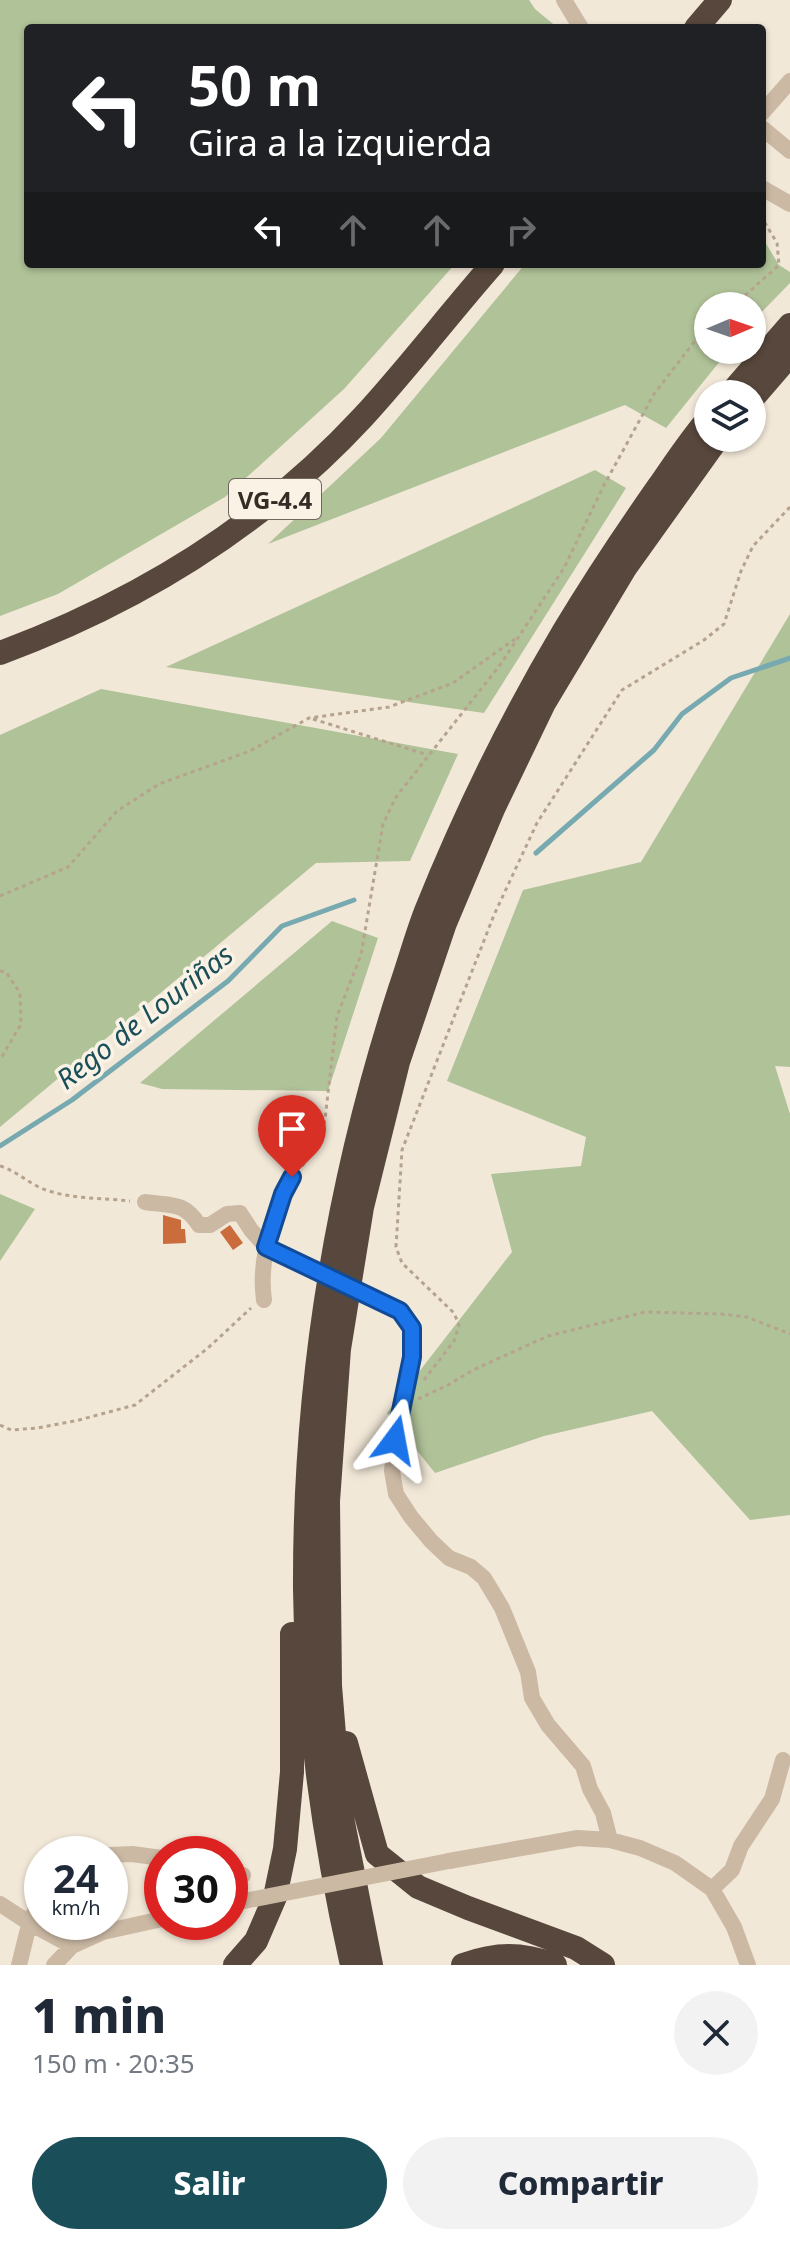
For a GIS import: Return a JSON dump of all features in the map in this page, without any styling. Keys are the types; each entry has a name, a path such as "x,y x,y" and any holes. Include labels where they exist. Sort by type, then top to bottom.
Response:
{"highway":[{"path":"699,24 720,0"},
{"name":"VG-4.4","path":"0,653 119,602 195,558 255,516 307,472 363,417 490,268"},
{"path":"742,380 790,325"},
{"path":"766,383 790,355"},
{"path":"352,1965 335,1889 322,1808 310,1693 305,1590 314,1403 323,1317 342,1206 379,1055 425,914 474,799 525,696 604,564 694,439"},
{"path":"371,1965 340,1807 330,1686 328,1501 339,1349 362,1207 398,1062 445,923 493,809 544,703 625,568 708,452"},
{"path":"235,1965 256,1941 275,1897 285,1849 292,1772 292,1580 308,1489"},
{"path":"330,1686 377,1854 418,1887 576,1948 603,1965"},
{"path":"463,1965 511,1955 555,1965"}],"street":[{"path":"564,0 579,24"},
{"path":"766,108 790,81"},
{"path":"766,131 790,151"},
{"path":"766,190 790,204"},
{"path":"264,1300 261,1278 266,1247 283,1194 292,1177"},
{"path":"145,1202 184,1207 199,1225 210,1225 227,1214 240,1213 266,1247 400,1311 412,1328 412,1357 395,1440 392,1471 396,1494 411,1517 440,1550 484,1578 502,1608 528,1672 532,1698 548,1725 583,1766 590,1789 603,1813 610,1840"},
{"path":"712,1889 732,1870 741,1846 772,1799 783,1760"},
{"path":"248,1901 548,1842 578,1838 610,1840 640,1848 675,1863 712,1889 734,1927 748,1965"},
{"path":"0,1904 24,1919"},
{"path":"54,1965 72,1946 103,1932 144,1923"},
{"path":"19,1965 26,1940"},
{"path":"61,1940 72,1946"}],"path":[{"path":"749,292 779,265 777,243 766,225"},
{"path":"292,1177 319,1144 325,1119 337,1016 361,955 383,824 396,797 500,665 564,568 603,487 654,394 694,342"},
{"path":"790,507 753,546 741,571 724,624 704,640 622,690 537,823 494,915 402,1150 396,1247 402,1263 454,1313 459,1325 454,1341 412,1401 426,1397 473,1370 548,1336 645,1312 747,1317 790,1334"},
{"path":"0,896 68,867 117,811 159,784 250,751 309,718 389,707 453,683 518,637"},
{"path":"309,718 429,755"},
{"path":"0,971 6,972 20,993 21,1024 0,1060"},
{"path":"0,1166 48,1191 145,1202"},
{"path":"0,1425 11,1430 38,1428 135,1405 264,1300"}],"green space":[{"path":"0,0 529,0 553,24 24,24 24,268 451,268 344,389 225,497 58,594 0,616"},
{"path":"766,244 779,265 790,272 790,283 766,308 766,292 694,292 694,364 718,364 705,380 694,380 694,393 666,428 625,405 268,544 381,438 522,268 766,268"},
{"path":"595,470 626,488 484,713 166,667"},
{"path":"790,614 790,1067 775,1066 790,1114 790,1515 750,1520 652,1411 544,1436 435,1473 387,1413 512,1252 491,1174 581,1166 586,1137 447,1081 523,890 641,862"},
{"path":"101,689 458,754 410,861 316,863 0,1127 0,735"},
{"path":"332,921 378,938 328,1091 162,1089 140,1083"},
{"path":"0,1194 35,1209 0,1261"}],"building":[{"path":"163,1215 181,1220 186,1243 163,1244"},
{"path":"230,1225 243,1243 233,1250 220,1232"}],"waterway":[{"name":"Rego de Louriñas","path":"536,853 654,750 682,714 731,678 790,658"},
{"name":"Rego de Louriñas","path":"0,1146 72,1100 228,981 282,926 354,900"}],"route":[{"path":"292,1177 283,1194 266,1247 400,1311 412,1328 412,1357 395,1440"}]}
